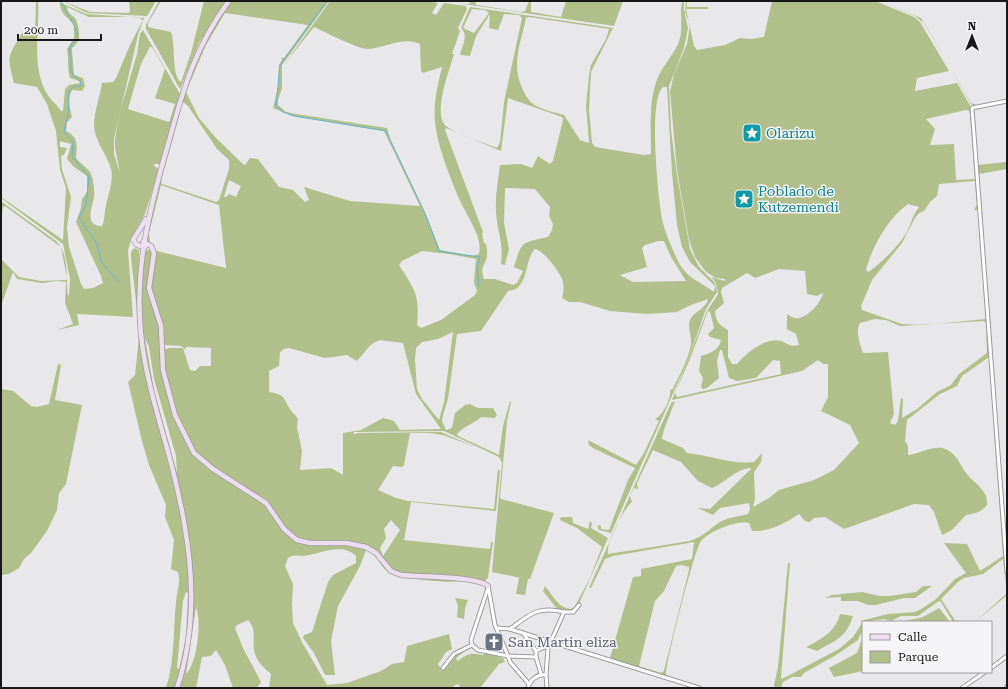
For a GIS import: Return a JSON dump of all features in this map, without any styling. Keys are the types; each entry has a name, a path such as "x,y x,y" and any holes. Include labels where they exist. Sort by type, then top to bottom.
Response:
{"main road":[{"path":"177,688 183,668 189,635 191,610 190,568 179,497 144,360 140,317 141,258 149,212 189,71 210,28 229,1"},
{"path":"149,212 133,240 136,245 143,244 151,246 154,258 149,288 161,326 161,359 163,370 175,415 198,457 242,489 266,503 284,529 297,540 310,543 346,543 370,549 376,553 389,569 401,575 470,580 481,582 488,586"},
{"path":"141,258 143,253 151,249"}],"street":[{"path":"1007,101 972,108 1007,572"},
{"path":"488,586 495,625 510,662 529,686 540,674"},
{"path":"488,586 471,640 472,645 478,650 508,656 536,657"},
{"path":"510,629 529,614 554,610 573,612 579,606"},
{"path":"547,688 546,676 550,643 564,612"},
{"path":"497,628 510,629 550,643 699,688"},
{"path":"523,633 536,652 540,674"},
{"path":"536,652 550,643"},
{"path":"443,668 454,654 472,645"},
{"path":"992,667 1007,656"},
{"path":"962,688 984,673"},
{"path":"540,674 546,676"}],"green space":[{"path":"36,1 38,1 37,59 41,81 51,100 61,111 63,111 65,89 69,85 80,83 79,81 70,78 69,71 67,49 74,38 74,25 63,13 60,3 57,1 86,14 130,17 89,17 67,7 68,12 76,20 79,29 77,43 72,48 74,75 83,78 85,86 82,91 72,90 70,93 69,104 72,117 67,122 66,131 75,139 77,146 76,158 88,169 92,176 94,194 90,215 93,223 96,225 102,226 103,224 112,173 95,132 94,120 96,109 102,83 113,82 116,78 130,45 143,20 138,18 144,18 138,35 121,108 137,54 140,34 143,30 180,94 160,164 154,164 154,166 159,169 145,214 131,239 128,251 133,317 77,314 79,325 57,330 73,324 65,303 66,282 57,281 42,283 17,279 13,272 1,306 1,259 19,277 41,281 66,280 67,278 69,296 70,279 63,244 1,198 63,240 66,188 60,170 56,131 47,104 37,87 14,83 10,67 11,52 22,33 35,32","holes":["150,47 152,47 165,69 155,98 175,104 169,122 128,109 141,64","119,117 115,147 120,173 114,154 114,139","60,141 71,144 67,159 74,167 87,176 87,192 82,199 81,208 76,222 103,283 93,288 84,289 81,284 69,247 67,227 71,197 62,169 61,156 64,155 67,148 60,147"]},
{"path":"63,1 90,12 129,13 129,1 156,1 147,16 87,13"},
{"path":"159,1 161,1 148,23 148,27 171,32 176,73 181,82 191,53 204,1 226,1 199,43 180,89 146,29 146,25"},
{"path":"232,1 329,1 282,65 282,88 278,105 286,112 387,128 390,139 424,210 440,250 473,256 479,254 480,248 477,234 461,203 449,174 441,152 436,131 435,101 442,67 423,73 421,71 420,44 408,41 368,49 349,43 314,27 283,66 330,1 427,1 438,3 432,13 436,15 444,3 466,6 467,9 458,28 460,31 452,54 454,54 443,91 441,102 442,120 446,126 460,134 446,128 445,130 483,232 482,234 487,252 487,258 482,269 484,279 495,279 513,285 517,283 523,271 514,267 521,247 533,240 548,237 552,230 553,224 549,216 550,207 535,189 505,188 504,223 509,249 505,265 501,264 502,250 496,206 500,165 521,164 532,168 538,156 550,164 553,161 563,120 562,117 508,98 501,151 467,137 497,148 500,142 504,102 522,18 519,15 504,14 498,30 489,28 490,14 476,36 470,56 460,55 465,37 461,28 470,7 613,28 591,72 589,109 592,143 595,147 644,155 651,154 651,114 655,84 678,44 681,32 681,5 682,1 684,1 684,10 688,28 684,48 669,86 671,130 690,249 699,267 715,283 717,292 706,309 687,362 611,533 599,530 597,525 601,526 601,529 609,530 628,480 635,468 593,448 589,445 588,440 636,465 644,453 659,421 655,419 661,414 666,406 670,397 670,389 672,390 688,356 691,344 689,326 690,320 694,314 705,305 708,299 677,312 647,314 610,311 580,302 569,302 562,298 563,284 558,271 542,253 535,249 532,253 520,285 516,289 508,291 481,331 457,334 448,399 442,421 446,430 452,428 455,413 465,405 470,404 478,408 493,408 497,415 495,418 481,417 457,434 458,436 499,455 503,426 510,401 500,497 501,499 554,513 530,579 528,579 525,595 516,594 519,578 521,578 492,572 502,463 499,457 444,431 354,432 354,435 357,433 441,432 475,447 443,435 410,433 404,465 402,467 393,466 378,490 396,498 408,501 494,509 498,469 500,471 496,511 411,502 404,540 490,549 491,542 493,542 488,578 485,581 398,573 392,570 368,547 299,539 287,530 267,502 241,487 197,455 176,413 162,361 163,350 169,348 183,348 190,370 195,371 200,366 211,366 211,348 186,347 186,350 181,346 164,345 150,291 155,252 147,241 157,191 181,105 194,69 202,51 220,18","holes":["472,9 485,10 489,13 474,33 463,28","225,13 308,25 284,58 281,58 282,60 279,65 278,87 273,108 292,116 384,131 420,206 350,201 304,187 309,200 305,202 293,190 279,187 258,159 250,158 245,165 243,164 216,138 199,118 186,92 206,45","529,17 609,29 606,39 591,65 589,75 586,106 589,143 580,140 564,115 539,107 527,98 522,88 517,70 518,53 526,18","663,87 667,87 672,173 677,225 682,247 690,262 715,286 714,292 685,272 678,261 667,235 662,219 658,191 655,129 658,95","183,102 188,106 217,149 229,160 229,169 219,200 216,202 162,184 161,181","229,180 241,186 236,197 229,194 224,197","161,185 219,205 226,268 157,251 150,243 149,233","658,241 664,241 671,257 686,281 633,282 620,275 647,267 642,248 645,245","422,251 476,259 474,282 477,291 475,295 441,320 421,328 417,325 418,306 413,287 399,265 402,261","453,332 444,402 439,420 422,399 417,389 415,360 416,348 422,342 438,339","380,340 403,343 416,394 441,429 400,430 394,421 383,418 361,430 343,433 343,475 331,468 300,470 302,451 297,427 298,419 281,395 269,392 269,371 279,366 280,352 284,349 289,348 325,358 347,355 357,361 370,346","391,520 400,530 383,556 380,548 386,538 384,529"]},
{"path":"471,1 477,1 475,4 477,5 521,12 525,11 529,1 531,1 531,12 561,17 566,1 623,1 614,26 457,3 469,4"},
{"path":"686,1 687,7 708,7 708,9 686,9 689,22 685,12"},
{"path":"772,1 875,1 914,17 920,22 949,71 917,78 915,91 957,83 971,107 1007,590 1003,559 983,574 964,578 941,599 955,621 952,621 939,601 918,616 901,616 891,621 884,619 863,621 888,614 915,612 936,599 955,579 966,573 944,543 967,544 980,571 1003,556 989,357 962,376 957,386 940,394 907,420 905,441 908,446 908,455 938,448 951,452 967,474 984,492 987,505 982,510 966,515 952,530 942,535 934,512 929,505 914,504 844,529 825,517 814,518 810,522 805,521 799,514 783,524 765,530 752,531 749,523 737,523 717,530 705,537 701,541 698,548 687,583 675,628 666,675 705,688 572,647 610,658 633,577 641,576 641,569 692,559 694,542 613,556 605,559 591,588 589,588 611,539 608,554 690,541 702,535 724,520 748,514 750,509 749,503 720,508 713,515 698,508 710,509 751,468 741,470 712,488 698,481 681,462 653,450 637,483 638,489 634,488 630,496 632,502 618,522 671,403 675,401 665,426 662,439 683,448 687,453 746,463 754,462 762,453 761,462 754,472 755,499 753,507 769,498 779,490 814,480 834,470 859,443 850,425 821,411 828,397 828,364 823,364 818,360 802,371 672,400 707,311 718,294 716,283 711,277 725,281 725,279 716,278 706,272 695,257 689,240 677,170 670,92 674,74 687,44 690,26 694,46 697,50 725,45 740,38 751,39 764,37","holes":["966,110 969,111 975,179 956,180 954,144 930,145 935,129 926,119","975,181 977,204 974,210 978,210 986,319 936,324 984,321 986,323 987,353 959,374 951,385 937,392 917,409 902,418 903,399 901,398 898,421 895,425 890,423 894,414 888,352 863,353 858,338 858,330 860,323 875,319 886,320 900,326 920,325 902,324 862,310 861,306 872,280 902,243 915,218 919,213 924,211 930,202 937,196 939,184","908,204 919,207 907,232 900,242 884,259 868,272 866,270 872,252 888,225","779,269 805,271 807,294 817,296 823,293 817,305 807,315 797,318 787,314 787,329 796,334 799,345 791,345 775,340 769,341 756,347 745,355 737,364 732,364 728,357 728,330 718,323 715,311 724,303 721,292 722,288 747,273 755,278","708,311 710,312 714,328 708,334 710,337 721,340 714,351 701,356 699,371 703,378 701,387 703,389 707,388 719,378 717,361 720,350 722,350 729,378 737,381 756,378 773,360 780,361 781,374 677,397 675,393 690,359","682,565 689,567 689,570 664,671 661,673 639,666 655,601 664,591 676,566"]},
{"path":"880,1 921,18 924,23 915,16"},
{"path":"945,60 971,103 977,105 1007,100 975,106 971,104"},
{"path":"976,109 974,111 978,165 1006,162 1007,169 979,174 983,220 981,220 973,110"},
{"path":"2,202 56,241 61,247 5,206 3,207 1,224"},
{"path":"61,248 66,263 67,277"},
{"path":"134,248 139,250 137,310 131,258 131,252"},
{"path":"149,250 153,253 148,281 148,294 159,321 161,365 174,413 193,454 263,502 297,541 361,547 374,553 386,568 416,577 458,581 445,582 423,580 393,574 388,572 373,554 366,550 360,566 338,606 331,641 335,675 325,675 314,653 303,638 304,635 312,632 328,582 333,575 356,563 356,556 350,552 337,549 288,558 285,566 293,584 293,623 303,644 327,685 347,683 381,671 392,664 404,662 407,646 449,634 452,649 446,652 438,664 441,669 449,663 452,655 464,649 464,652 456,658 458,661 467,655 484,655 485,652 503,658 505,662 499,664 480,688 461,688 458,684 450,688 269,688 271,674 262,666 256,657 254,650 254,632 248,620 237,625 235,628 243,648 261,682 257,688 233,688 225,665 216,650 211,656 202,657 196,688 179,688 187,659 192,629 192,568 146,355 141,296 143,261 146,251","holes":["145,338 149,347 154,379 176,456 177,473 154,390","196,607 199,622 196,652 190,669 186,674"]},
{"path":"139,337 147,379 180,512 187,557 190,601 186,645 175,688 166,688 171,667 179,576 178,572 171,569 174,540 165,517 166,505 149,465 128,382 135,375","holes":["186,592 188,593 186,637 179,669 177,668 183,601"]},
{"path":"58,364 61,365 55,400 82,405 66,484 59,493 57,510 47,531 31,553 24,559 19,568 9,574 1,575 1,389 13,391 31,406 37,407 49,404"},
{"path":"561,517 572,517 573,523 588,529 590,521 592,523 591,528 608,538 578,606 571,612 558,610 543,591 545,586 561,605 569,609 574,608 590,578 602,547 577,528 560,520"},
{"path":"788,563 790,563 781,678 782,679 839,649 853,637 862,623 862,631 858,640 836,655 804,673 801,677 792,677 783,682 781,688 775,688 774,685 778,667"},
{"path":"923,586 932,586 915,598 904,598 876,605 868,605 858,601 841,601 841,597 825,598 832,595 862,592 880,596 890,596 916,592"},
{"path":"1007,593 1007,597 1006,596 976,621"},
{"path":"455,598 468,600 465,608 464,619 457,617 458,606"},
{"path":"939,608 949,621 905,621 923,617"},
{"path":"840,614 853,616 847,629 840,638 817,651 806,647 828,634 838,620"},
{"path":"862,639 862,671 834,677 829,668 857,653"}],"waterway":[{"path":"61,1 73,23 78,39 72,43 69,50 71,58 71,72 81,82 80,86 71,89 69,92 68,113 64,132 73,142 72,156 89,177 86,205 79,218 97,244 101,262 120,283"},
{"path":"327,1 280,65 276,106 283,112 294,116 386,131 427,218 439,251 480,257 477,269 479,286"}],"place":[{"name":"Olarizu","path":"752,133"},
{"name":"Poblado de Kutzemendi","path":"744,199"},
{"name":"San Martin eliza","path":"494,642"}]}
